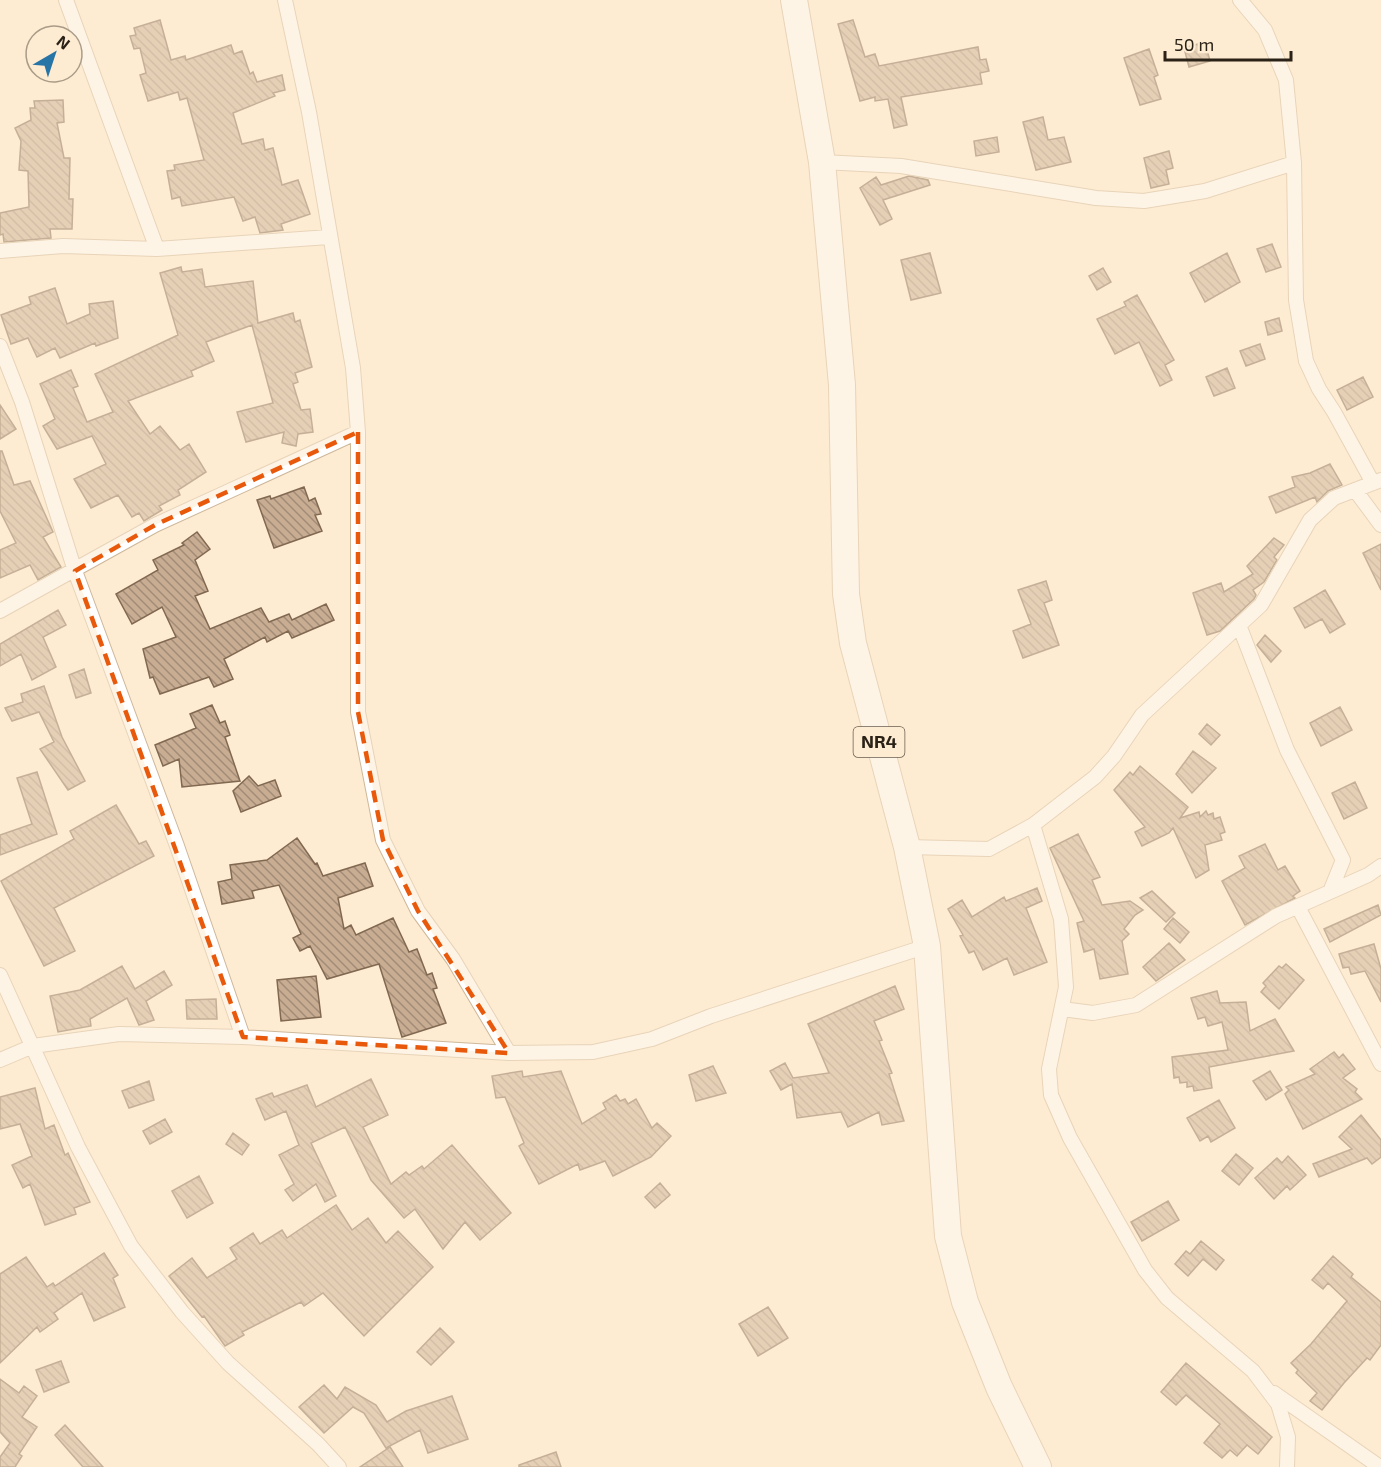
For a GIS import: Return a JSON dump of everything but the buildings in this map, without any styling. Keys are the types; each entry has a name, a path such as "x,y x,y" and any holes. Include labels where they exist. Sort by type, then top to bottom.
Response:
{"highway":[{"name":"NR4","path":"794,0 822,162 842,385 846,594 853,643 907,847 927,946 948,1236 965,1302 999,1387 1038,1467"}],"street":[{"path":"66,0 157,249"},
{"path":"285,0 309,112 353,368 358,432 358,712 383,840 418,911 453,959 509,1053"},
{"path":"907,847 989,849 1034,825 1095,777 1114,756 1142,715 1261,605 1310,520 1334,498 1377,481 1319,389 1306,361 1296,300 1294,163 1286,80 1265,30 1240,0"},
{"path":"822,162 901,166 1096,198 1144,201 1205,191 1294,163"},
{"path":"0,251 63,246 157,249 329,237"},
{"path":"0,346 22,402 75,571 177,846 243,1037"},
{"path":"0,611 155,525 358,432"},
{"path":"1355,490 1381,525"},
{"path":"1239,625 1287,750 1342,860 1330,892"},
{"path":"1034,825 1061,919 1066,987 1049,1069 1051,1095 1070,1137 1145,1270 1167,1298 1253,1371 1278,1404 1288,1437 1287,1467"},
{"path":"1062,1008 1093,1013 1136,1005 1276,916 1381,866"},
{"path":"1298,907 1381,1064"},
{"path":"0,1060 33,1046 119,1034 243,1037 509,1053 593,1052 652,1039 711,1016 927,946"},
{"path":"0,975 78,1147 131,1246 183,1312 228,1362 339,1467"},
{"path":"1265,1386 1380,1467"}],"highlighted area":[{"path":"358,432 358,712 383,840 418,911 509,1053 243,1037 75,571 155,525"}]}
